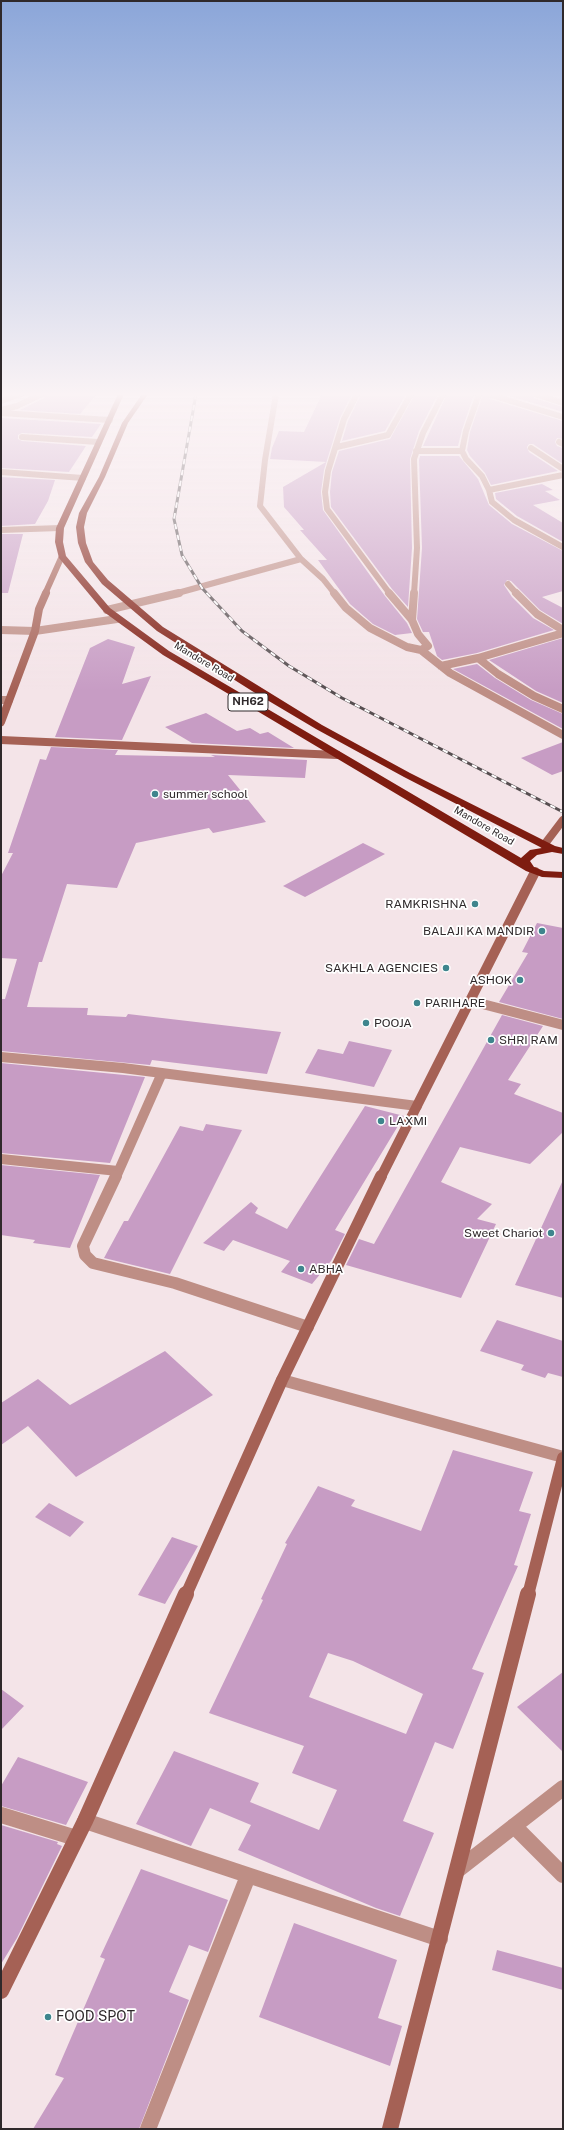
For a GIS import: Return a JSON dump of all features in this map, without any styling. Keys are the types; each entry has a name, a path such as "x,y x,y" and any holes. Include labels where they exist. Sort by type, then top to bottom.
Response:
{"highway":[{"path":"62,556 59,542 60,528 76,493"},
{"name":"Mandore Road","path":"93,493 83,513 80,527 82,543 89,562 105,582 160,629 319,727 413,778 548,847 563,852"},
{"name":"Mandore Road","path":"62,556 107,610 166,653 531,868 551,876 563,883"},
{"name":"Mandore Road","path":"531,868 525,860 528,855 548,847"},
{"name":"Mandore Road","path":"551,876 563,875"}],"street":[{"path":"261,493 260,506 301,559 323,579 346,608 370,628 407,647 421,650 441,666 563,735"},
{"path":"325,493 327,509 350,538 391,596 412,620 418,634 428,646 421,650"},
{"path":"412,620 417,548 415,493"},
{"path":"490,493 492,502 514,520 563,547"},
{"path":"1,530 60,528"},
{"path":"1,722 35,631 39,610 62,556"},
{"path":"107,610 202,588 301,559"},
{"path":"508,584 522,601 537,614 563,632"},
{"path":"1,630 35,631 117,618"},
{"path":"441,666 478,658 563,632"},
{"path":"478,658 498,674 534,696 563,709"},
{"path":"1,700 9,700"},
{"path":"1,740 337,755"},
{"path":"548,847 563,820"},
{"path":"1,1991 85,1821 282,1380 417,1106 471,1002 531,868"},
{"path":"471,1002 563,1025"},
{"path":"1,1057 162,1073 417,1106"},
{"path":"162,1073 126,1156 83,1246 85,1255 93,1263 175,1283 308,1327"},
{"path":"1,1159 118,1171"},
{"path":"282,1380 563,1457 459,1869 390,2129"},
{"path":"459,1869 563,1788"},
{"path":"1,1814 76,1838"},
{"path":"85,1821 440,1939"},
{"path":"514,1826 563,1875"},
{"path":"148,2129 248,1876"}],"building":[{"path":"1,493 51,493 35,524 1,526"},
{"path":"283,493 321,493 323,510 385,596 407,623 412,633 395,635 373,624 350,604 318,560 327,560 300,530 304,530 284,507"},
{"path":"330,493 411,493 412,548 408,607 392,589 331,507"},
{"path":"420,493 484,493 489,505 512,524 563,551 563,591 542,597 563,608 563,624 540,610 511,581 507,580 504,585 512,597 533,618 554,630 477,653 442,660 437,656 429,632 423,632 417,619 422,548"},
{"path":"495,493 549,493 560,500 533,505 563,523 563,542 517,516 496,499"},
{"path":"1,534 23,534 8,593 1,593"},
{"path":"563,638 563,703 536,691 489,660"},
{"path":"108,639 135,647 122,684 151,676 122,740 55,737 90,648"},
{"path":"477,664 495,678 531,700 563,714 563,729 453,669"},
{"path":"206,713 237,731 250,728 260,734 268,732 294,748 192,743 165,727"},
{"path":"563,742 563,771 552,775 521,758"},
{"path":"51,747 118,750 115,755 215,757 211,755 307,760 305,778 228,775 266,822 213,833 209,828 136,843 117,888 67,884 42,962 39,962 27,1007 88,1008 87,1015 126,1017 128,1014 281,1032 267,1074 152,1060 150,1065 1,1051 1,999 5,999 17,959 1,958 1,876 13,853 8,853 40,759 46,760"},
{"path":"363,843 385,854 305,897 283,886"},
{"path":"537,923 563,928 563,1019 499,1002 528,953 522,952"},
{"path":"502,1015 543,1026 508,1080 521,1084 514,1094 563,1113 563,1132 530,1164 460,1147 441,1182 492,1204 477,1219 496,1224 461,1298 346,1265 359,1239 374,1244"},
{"path":"349,1041 392,1050 374,1087 305,1073 318,1049 343,1054"},
{"path":"1,1063 145,1077 110,1163 1,1153"},
{"path":"365,1106 404,1116 335,1230 345,1234 331,1261 312,1284 281,1272 290,1261 233,1240 224,1251 203,1243 251,1202 258,1208 255,1213 287,1229"},
{"path":"206,1124 242,1130 170,1274 104,1258 124,1221 128,1221 180,1126 203,1131"},
{"path":"1,1165 100,1175 70,1248 33,1243 35,1240 1,1235"},
{"name":"Sweet Chariot","path":"563,1180 563,1298 515,1285"},
{"path":"497,1320 563,1341 563,1377 548,1373 545,1378 521,1370 524,1365 480,1351"},
{"path":"165,1351 213,1395 76,1477 28,1426 1,1445 1,1403 38,1379 70,1405"},
{"path":"453,1450 533,1472 519,1511 531,1514 514,1565 518,1566 472,1669 484,1673 453,1749 435,1742 403,1821 434,1833 400,1916 376,1908 238,1850 251,1825 210,1808 191,1846 136,1824 174,1751 259,1783 250,1802 319,1830 337,1790 292,1773 304,1746 209,1713 263,1600 261,1599 287,1544 285,1543 318,1486 355,1500 351,1506 421,1531","holes":["328,1653 353,1661 423,1694 406,1734 309,1697"]},
{"path":"49,1503 84,1522 70,1537 35,1517"},
{"path":"172,1537 198,1546 165,1604 138,1595"},
{"path":"563,1672 563,1752 517,1707"},
{"path":"1,1689 24,1706 1,1730"},
{"path":"18,1757 88,1782 66,1825 1,1806 1,1786"},
{"path":"1,1825 58,1842 57,1844 62,1846 17,1938 1,1964"},
{"path":"141,1869 228,1900 208,1952 189,1945 169,1992 189,2000 139,2129 33,2129 64,2078 55,2075 105,1959 100,1957"},
{"path":"294,1923 397,1960 378,2018 402,2026 390,2066 259,2017"},
{"path":"497,1950 563,1968 563,1990 492,1970"}],"railway":[{"path":"179,493 174,519 182,555 202,588 242,631 289,666 342,698 563,812"}],"place":[{"name":"summer school","path":"155,794"},
{"name":"RAMKRISHNA","path":"475,904"},
{"name":"BALAJI KA MANDIR","path":"542,931"},
{"name":"SAKHLA AGENCIES","path":"446,968"},
{"name":"ASHOK","path":"520,980"},
{"name":"PARIHARE","path":"417,1003"},
{"name":"POOJA","path":"366,1023"},
{"name":"SHRI RAM","path":"491,1040"},
{"name":"LAXMI","path":"381,1121"},
{"name":"Sweet Chariot","path":"551,1233"},
{"name":"ABHA","path":"301,1269"},
{"name":"FOOD SPOT","path":"48,2017"}]}
